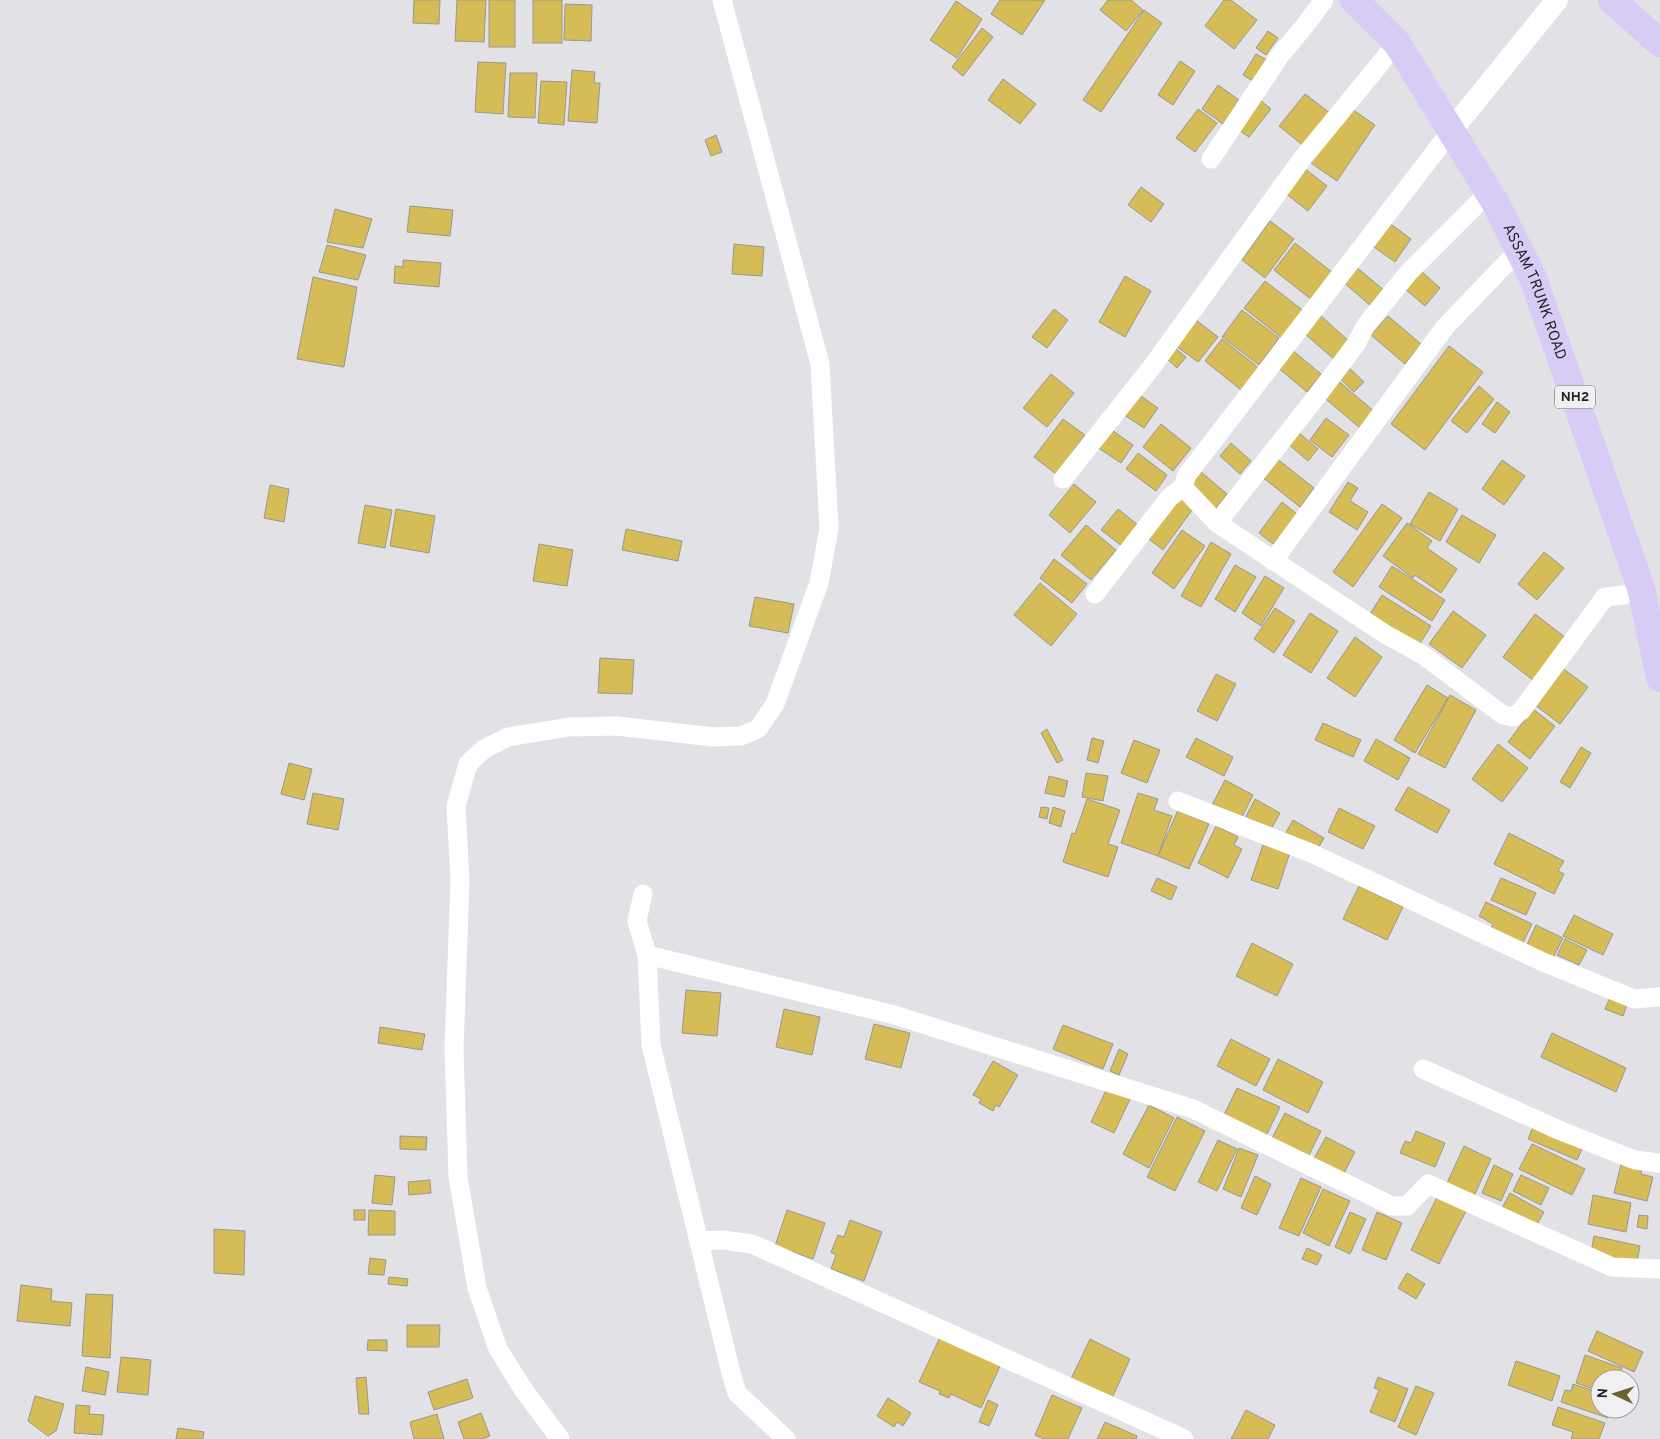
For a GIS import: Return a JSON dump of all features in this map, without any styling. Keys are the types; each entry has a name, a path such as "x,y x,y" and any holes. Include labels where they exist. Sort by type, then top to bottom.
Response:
{"highway":[{"name":"ASSAM TRUNK ROAD","path":"1354,0 1397,43 1488,192 1534,278 1641,588 1660,678"},
{"path":"1612,0 1660,43"}],"street":[{"path":"560,1439 523,1389 498,1349 477,1288 458,1177 454,1049 460,880 456,806 468,764 484,749 508,737 569,727 617,726 713,737 741,736 758,729 774,704 818,582 829,528 820,364 722,0"},
{"path":"1211,159 1281,54 1324,0"},
{"path":"1095,594 1169,498 1184,487 1187,475 1450,131 1557,0"},
{"path":"1062,479 1151,368 1302,159 1397,43"},
{"path":"1217,522 1317,396 1356,344 1366,326 1403,280 1488,192"},
{"path":"1273,561 1445,327 1519,250"},
{"path":"1184,487 1217,522 1385,634 1423,655 1504,715 1513,717 1521,711 1605,597 1624,594 1641,588"},
{"path":"1178,801 1311,853 1543,962 1634,1000 1660,997"},
{"path":"644,894 637,921 647,955 651,1046 731,1374 737,1393 786,1439"},
{"path":"647,955 891,1014 1193,1110 1392,1206 1407,1206 1428,1184 1612,1267 1660,1269"},
{"path":"1423,1069 1561,1131 1635,1160 1660,1163"},
{"path":"699,1241 722,1240 752,1244 1184,1439"}],"building":[{"path":"414,0 440,0 439,24 413,23"},
{"path":"457,0 486,0 484,42 455,41"},
{"path":"489,0 515,0 515,47 489,47"},
{"path":"533,0 562,0 562,43 533,43"},
{"path":"1000,0 1045,0 1022,35 991,14"},
{"path":"1108,0 1131,0 1143,10 1126,31 1100,10"},
{"path":"1224,0 1231,0 1257,20 1234,49 1205,26"},
{"path":"956,1 982,19 957,58 930,40"},
{"path":"565,4 592,5 591,41 564,40"},
{"path":"1144,10 1162,23 1101,112 1083,100"},
{"path":"982,28 993,37 963,76 952,67"},
{"path":"1268,31 1278,38 1266,55 1256,48"},
{"path":"1256,54 1267,60 1253,81 1243,75"},
{"path":"1180,61 1195,71 1173,105 1158,95"},
{"path":"478,62 506,63 503,114 475,112"},
{"path":"572,70 595,72 594,83 600,83 597,123 568,121"},
{"path":"510,73 537,73 535,118 508,117"},
{"path":"1003,79 1036,104 1020,124 988,100"},
{"path":"541,81 567,82 564,125 538,123"},
{"path":"1218,85 1239,100 1223,124 1202,109"},
{"path":"1305,94 1330,113 1304,146 1279,126"},
{"path":"1260,100 1271,109 1249,137 1237,129"},
{"path":"1349,107 1375,125 1337,181 1311,163"},
{"path":"1198,109 1217,123 1195,152 1176,138"},
{"path":"716,135 722,152 711,156 705,140"},
{"path":"1304,168 1327,186 1308,211 1285,193"},
{"path":"1141,187 1164,204 1151,222 1128,205"},
{"path":"410,206 453,210 450,236 407,232"},
{"path":"335,209 372,219 363,248 327,242"},
{"path":"1270,221 1294,239 1265,278 1242,260"},
{"path":"1388,222 1411,239 1395,262 1371,245"},
{"path":"1295,243 1333,273 1312,300 1274,270"},
{"path":"734,244 764,247 762,276 732,274"},
{"path":"327,245 366,255 358,280 319,272"},
{"path":"403,260 441,263 439,287 394,283 395,266 403,267"},
{"path":"1355,266 1385,291 1372,307 1342,281"},
{"path":"1421,271 1440,288 1425,306 1405,289"},
{"path":"1125,276 1151,291 1125,337 1099,322"},
{"path":"313,277 357,287 344,367 297,359"},
{"path":"1265,281 1305,312 1283,339 1244,308"},
{"path":"1054,309 1068,320 1047,348 1032,337"},
{"path":"1242,310 1279,338 1259,365 1222,337"},
{"path":"1321,316 1350,342 1335,360 1305,334"},
{"path":"1388,316 1421,344 1405,364 1371,335"},
{"path":"1196,320 1218,337 1198,362 1176,346"},
{"path":"1222,339 1259,368 1241,390 1205,361"},
{"path":"1449,346 1483,372 1425,450 1391,424"},
{"path":"1175,348 1186,357 1177,368 1166,358"},
{"path":"1291,349 1321,374 1307,392 1277,367"},
{"path":"1345,364 1364,382 1354,392 1335,374"},
{"path":"1051,374 1074,393 1047,427 1023,408"},
{"path":"1335,378 1375,412 1360,428 1321,395"},
{"path":"1479,386 1494,399 1467,433 1451,421"},
{"path":"1135,392 1158,408 1144,428 1121,413"},
{"path":"1497,402 1510,412 1495,433 1482,424"},
{"path":"1326,418 1349,435 1332,457 1310,440"},
{"path":"1063,419 1085,435 1056,474 1034,457"},
{"path":"1161,424 1191,448 1173,471 1143,447"},
{"path":"1109,428 1133,445 1121,463 1097,447"},
{"path":"1297,431 1318,449 1308,461 1287,443"},
{"path":"1231,443 1251,461 1240,474 1220,456"},
{"path":"1138,453 1167,475 1156,491 1126,469"},
{"path":"1276,458 1314,488 1300,507 1261,476"},
{"path":"1502,460 1525,476 1504,505 1482,489"},
{"path":"1200,471 1227,494 1213,512 1186,488"},
{"path":"1348,482 1358,488 1350,501 1368,512 1357,530 1329,512"},
{"path":"1074,484 1096,502 1070,533 1049,515"},
{"path":"270,485 289,489 284,522 264,518"},
{"path":"1429,492 1458,509 1440,541 1410,524"},
{"path":"1177,493 1195,506 1163,550 1145,536"},
{"path":"1282,502 1297,514 1273,544 1259,533"},
{"path":"1382,504 1402,518 1353,587 1333,572"},
{"path":"365,505 392,510 385,548 358,543"},
{"path":"396,509 435,516 429,553 390,546"},
{"path":"1118,509 1138,525 1122,546 1101,530"},
{"path":"1462,515 1496,535 1479,563 1446,542"},
{"path":"1407,523 1432,541 1427,548 1457,569 1441,593 1415,575 1413,578 1383,556"},
{"path":"1086,525 1116,550 1091,580 1061,555"},
{"path":"626,529 682,541 678,561 622,550"},
{"path":"1182,530 1205,546 1174,589 1152,573"},
{"path":"1211,542 1231,554 1201,607 1181,596"},
{"path":"539,544 573,550 567,586 533,581"},
{"path":"1544,552 1564,568 1537,600 1518,584"},
{"path":"1054,559 1087,584 1072,603 1040,578"},
{"path":"1235,565 1256,577 1235,612 1215,599"},
{"path":"1392,566 1445,600 1432,621 1379,587"},
{"path":"1265,576 1284,588 1261,626 1242,613"},
{"path":"1040,583 1077,614 1051,646 1014,615"},
{"path":"1382,595 1431,626 1419,645 1370,614"},
{"path":"755,597 794,604 788,633 749,626"},
{"path":"1275,608 1295,621 1274,653 1254,639"},
{"path":"1453,611 1486,635 1462,668 1429,644"},
{"path":"1310,613 1338,631 1311,673 1283,655"},
{"path":"1535,614 1570,641 1538,684 1503,657"},
{"path":"1355,637 1382,657 1355,697 1327,678"},
{"path":"600,658 634,660 632,694 598,693"},
{"path":"1562,668 1588,687 1560,724 1535,705"},
{"path":"1216,674 1236,684 1217,721 1197,711"},
{"path":"1427,685 1448,698 1415,753 1394,740"},
{"path":"1450,695 1476,710 1445,768 1418,754"},
{"path":"1533,709 1555,726 1530,759 1508,742"},
{"path":"1323,723 1361,740 1353,757 1315,740"},
{"path":"1047,729 1063,760 1057,763 1041,733"},
{"path":"1092,738 1104,741 1098,763 1087,760"},
{"path":"1196,738 1233,757 1224,776 1186,757"},
{"path":"1376,739 1410,758 1398,780 1364,761"},
{"path":"1134,740 1160,750 1147,783 1121,773"},
{"path":"1498,744 1528,768 1502,802 1472,779"},
{"path":"1581,747 1591,753 1570,788 1560,782"},
{"path":"289,763 312,769 304,800 281,794"},
{"path":"1086,773 1108,776 1103,801 1082,797"},
{"path":"1049,776 1068,781 1064,797 1045,793"},
{"path":"1225,780 1253,795 1239,823 1210,809"},
{"path":"1408,787 1450,810 1437,833 1395,810"},
{"path":"313,793 344,799 338,830 307,824"},
{"path":"1138,793 1158,799 1154,810 1172,816 1158,856 1121,843"},
{"path":"1087,799 1120,810 1108,844 1118,847 1108,877 1063,862 1072,833 1075,834"},
{"path":"1255,799 1280,813 1268,835 1243,822"},
{"path":"1041,807 1049,808 1047,819 1039,817"},
{"path":"1053,807 1065,811 1061,827 1049,823"},
{"path":"1339,808 1375,826 1363,849 1328,832"},
{"path":"1178,810 1209,824 1189,869 1158,856"},
{"path":"1293,820 1324,838 1315,854 1284,836"},
{"path":"1216,826 1238,837 1234,845 1242,849 1228,878 1198,863"},
{"path":"1509,833 1564,861 1558,871 1564,874 1554,894 1494,864"},
{"path":"1264,842 1290,852 1278,889 1251,880"},
{"path":"1157,878 1177,887 1171,900 1151,891"},
{"path":"1501,878 1536,893 1526,915 1491,900"},
{"path":"1359,886 1403,907 1387,940 1343,919"},
{"path":"1486,902 1532,924 1522,945 1490,930 1493,924 1479,916"},
{"path":"1574,915 1613,934 1603,955 1563,936"},
{"path":"1536,925 1563,938 1552,960 1526,947"},
{"path":"1565,939 1587,950 1579,965 1557,955"},
{"path":"1252,943 1293,964 1277,996 1236,976"},
{"path":"686,990 721,993 717,1036 682,1033"},
{"path":"1611,995 1628,1002 1623,1016 1605,1009"},
{"path":"784,1009 820,1017 812,1055 776,1047"},
{"path":"874,1024 910,1033 901,1068 865,1059"},
{"path":"1063,1025 1113,1044 1103,1069 1053,1049"},
{"path":"380,1027 425,1034 422,1050 378,1043"},
{"path":"1552,1033 1626,1068 1616,1092 1541,1057"},
{"path":"1231,1039 1270,1059 1256,1086 1217,1066"},
{"path":"1119,1049 1128,1054 1119,1075 1110,1071"},
{"path":"1278,1059 1323,1082 1308,1113 1263,1090"},
{"path":"993,1061 1018,1075 999,1107 996,1105 993,1111 979,1103 981,1099 973,1095"},
{"path":"1109,1084 1132,1095 1114,1133 1091,1122"},
{"path":"1237,1088 1280,1107 1266,1136 1223,1117"},
{"path":"1149,1105 1174,1118 1149,1168 1123,1154"},
{"path":"1285,1113 1321,1131 1307,1159 1271,1140"},
{"path":"1177,1117 1205,1131 1175,1191 1147,1177"},
{"path":"1535,1122 1585,1143 1577,1160 1528,1139"},
{"path":"1416,1131 1445,1143 1435,1167 1400,1153 1405,1141 1411,1143"},
{"path":"400,1136 427,1137 426,1150 400,1149"},
{"path":"1326,1137 1355,1152 1342,1177 1312,1162"},
{"path":"1218,1140 1237,1149 1217,1191 1198,1182"},
{"path":"1532,1144 1585,1169 1572,1195 1519,1169"},
{"path":"1464,1146 1491,1159 1474,1196 1447,1183"},
{"path":"1239,1148 1258,1155 1241,1197 1223,1189"},
{"path":"1622,1160 1643,1166 1641,1174 1653,1177 1647,1201 1614,1193"},
{"path":"1494,1165 1513,1174 1501,1201 1482,1193"},
{"path":"375,1175 395,1177 392,1205 372,1203"},
{"path":"1521,1175 1549,1188 1541,1205 1513,1191"},
{"path":"1255,1176 1271,1184 1257,1215 1241,1208"},
{"path":"1301,1178 1321,1187 1299,1236 1279,1228"},
{"path":"430,1180 431,1193 409,1195 408,1182"},
{"path":"1323,1189 1350,1201 1329,1246 1303,1233"},
{"path":"1510,1193 1544,1212 1535,1228 1501,1210"},
{"path":"1438,1195 1467,1209 1439,1264 1411,1250"},
{"path":"1593,1195 1631,1203 1626,1232 1588,1224"},
{"path":"354,1210 365,1210 365,1220 354,1220"},
{"path":"369,1210 395,1211 395,1235 368,1235"},
{"path":"787,1210 825,1223 813,1259 775,1246"},
{"path":"1350,1212 1366,1219 1350,1254 1335,1247"},
{"path":"1377,1212 1402,1223 1386,1260 1362,1250"},
{"path":"1639,1215 1648,1216 1647,1229 1637,1227"},
{"path":"850,1220 882,1232 864,1281 831,1269 836,1255 831,1252 838,1235 844,1237"},
{"path":"214,1229 245,1231 244,1275 214,1273"},
{"path":"1594,1236 1640,1246 1637,1262 1591,1253"},
{"path":"1307,1248 1322,1255 1317,1265 1302,1259"},
{"path":"370,1258 386,1260 384,1275 368,1274"},
{"path":"1407,1273 1425,1284 1416,1299 1398,1288"},
{"path":"389,1277 408,1279 407,1286 388,1284"},
{"path":"21,1285 52,1289 51,1301 72,1303 70,1326 17,1321"},
{"path":"86,1294 113,1295 110,1358 82,1356"},
{"path":"407,1325 440,1325 439,1347 407,1347"},
{"path":"1597,1331 1643,1352 1635,1369 1627,1369 1588,1351"},
{"path":"940,1337 1001,1364 981,1408 951,1394 949,1398 939,1394 940,1391 919,1382"},
{"path":"1090,1339 1130,1359 1112,1398 1071,1379"},
{"path":"368,1340 387,1340 387,1351 367,1350"},
{"path":"1585,1355 1622,1368 1590,1369 1590,1388 1576,1383"},
{"path":"121,1357 151,1360 148,1395 117,1392"},
{"path":"1516,1361 1560,1376 1552,1401 1508,1385"},
{"path":"86,1367 109,1372 105,1395 82,1391"},
{"path":"366,1377 369,1414 359,1414 356,1378"},
{"path":"1378,1377 1408,1389 1395,1422 1370,1412 1379,1390 1374,1388"},
{"path":"467,1379 473,1398 434,1410 428,1392"},
{"path":"1573,1384 1590,1390 1590,1412 1561,1402 1565,1390 1571,1391"},
{"path":"1416,1386 1434,1393 1416,1435 1398,1427"},
{"path":"1052,1395 1082,1408 1068,1439 1044,1439 1035,1435"},
{"path":"35,1396 64,1404 56,1431 48,1436 28,1421"},
{"path":"888,1398 911,1413 903,1426 897,1422 894,1427 877,1416"},
{"path":"988,1400 998,1405 989,1426 979,1422"},
{"path":"76,1405 90,1406 89,1414 104,1415 102,1435 74,1433"},
{"path":"1558,1407 1605,1423 1599,1439 1571,1439 1573,1432 1552,1425"},
{"path":"1246,1410 1275,1425 1268,1439 1231,1439"},
{"path":"481,1413 490,1436 482,1439 464,1439 458,1422"},
{"path":"437,1414 444,1439 414,1439 410,1422"},
{"path":"1105,1422 1137,1436 1136,1439 1097,1439"},
{"path":"178,1428 204,1432 203,1439 176,1439"}]}
